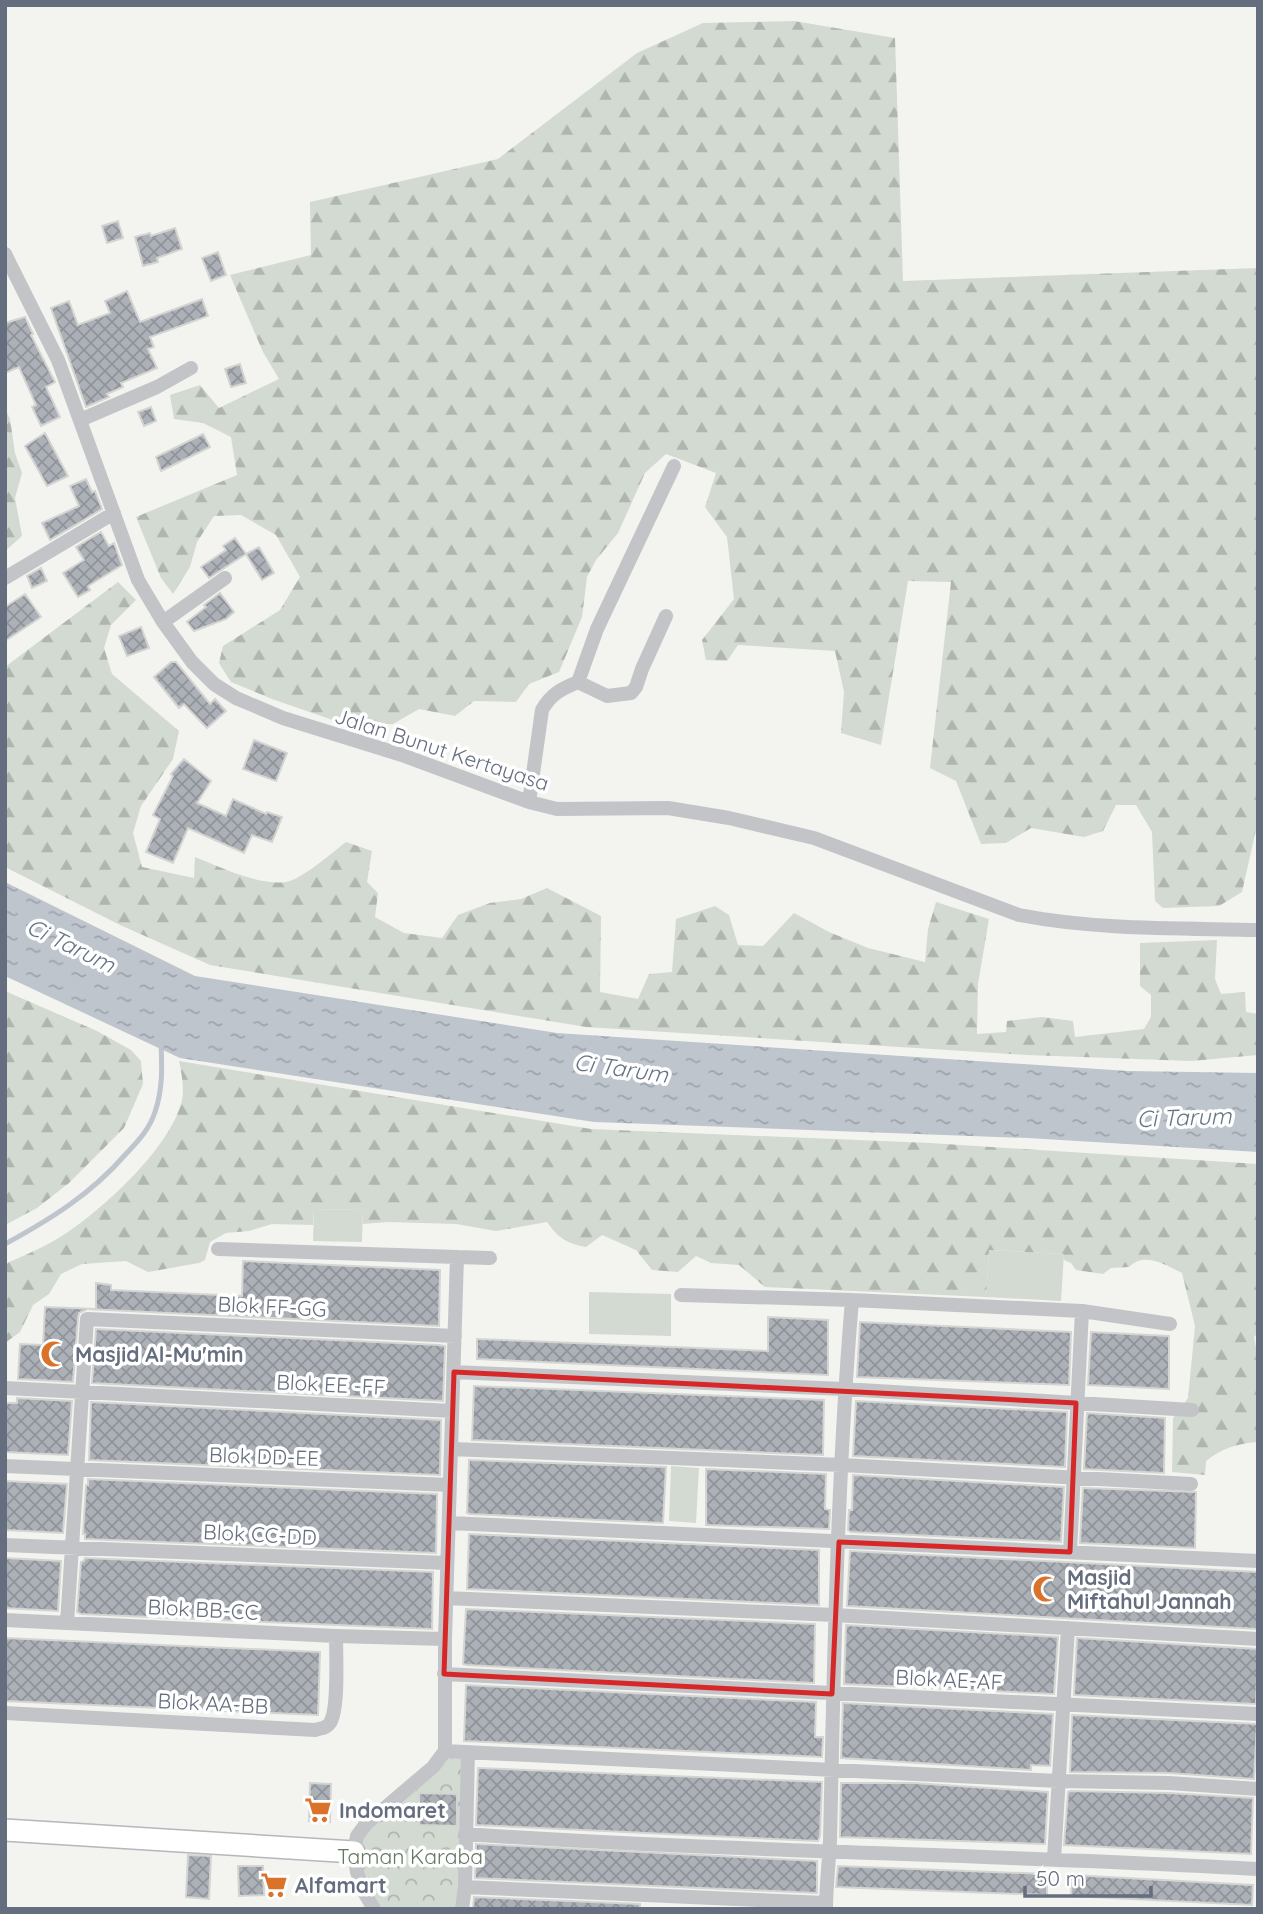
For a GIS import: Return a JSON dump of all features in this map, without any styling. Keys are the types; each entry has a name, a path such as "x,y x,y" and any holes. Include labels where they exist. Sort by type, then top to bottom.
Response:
{"street":[{"name":"Jalan Bunut Kertayasa","path":"5,254 10,274 58,360 138,580 163,622 192,662 214,684 236,698 283,718 402,755 529,802 557,808 668,808 729,818 814,838 1019,915 1055,922 1131,927 1258,930"},
{"path":"80,420 158,387 191,368"},
{"path":"529,802 542,710 548,699 558,691 578,682 597,629 674,466"},
{"path":"5,578 114,513"},
{"path":"163,622 225,578"},
{"path":"578,682 607,696 631,693 666,616"},
{"path":"218,1248 490,1258"},
{"path":"374,1909 357,1872 354,1852 357,1836 366,1824 433,1767 445,1751 444,1674 457,1257"},
{"path":"681,1294 1082,1311 1170,1324"},
{"path":"465,1887 826,1906 830,1853 834,1615 844,1389 852,1300"},
{"path":"1070,1552 1082,1311"},
{"name":"Blok FF-GG","path":"82,1391 87,1319 455,1336"},
{"path":"454,1372 844,1389 1192,1410"},
{"name":"Blok EE -FF","path":"5,1388 452,1411"},
{"path":"67,1623 82,1391"},
{"path":"452,1449 842,1465 1191,1484"},
{"name":"Blok DD-EE","path":"5,1466 450,1485"},
{"path":"449,1522 1258,1561"},
{"name":"Blok CC-DD","path":"5,1545 447,1563"},
{"path":"446,1598 834,1615 1258,1639"},
{"name":"Blok BB-CC","path":"5,1620 445,1639"},
{"path":"1054,1859 1068,1628"},
{"name":"Blok AA-BB","path":"5,1713 315,1730 326,1727 331,1722 335,1707 336,1636"},
{"name":"Blok AE-AF","path":"444,1674 1258,1714"},
{"path":"445,1751 1258,1789"},
{"path":"462,1909 465,1887 468,1752"},
{"path":"5,1830 354,1852"},
{"path":"465,1834 830,1853 1054,1859 1258,1869"}],"highlighted area":[{"path":"454,1372 1076,1403 1070,1552 839,1542 832,1694 444,1674"}],"green space":[{"path":"794,21 895,38 903,281 1258,268 1258,821 1242,892 1219,906 1163,908 1155,901 1152,832 1136,805 1116,805 1103,831 1084,837 1031,828 1006,843 981,844 956,781 930,768 951,582 908,581 881,745 841,733 844,692 835,651 738,645 727,661 706,660 702,640 734,599 727,537 705,507 716,473 666,454 645,473 618,533 596,560 587,577 582,617 559,672 529,684 516,702 474,701 455,716 419,709 393,724 347,725 231,682 219,663 223,646 280,610 300,577 276,535 241,515 214,516 197,542 190,567 173,594 161,578 136,517 237,475 231,437 203,423 174,419 170,395 200,385 219,408 279,379 263,352 230,275 311,255 310,202 498,159 637,53 703,23"},
{"path":"5,408 22,473 15,498 22,536 5,551"},
{"path":"118,582 136,600 111,625 104,648 112,674 179,731 173,759 141,806 133,833 142,867 194,878 195,857 252,878 286,882 308,871 346,842 372,851 367,882 378,893 375,917 404,933 442,938 458,915 490,903 521,899 547,888 601,916 600,992 638,999 649,974 672,972 676,919 715,906 729,915 738,945 763,946 794,913 829,932 868,948 925,962 928,929 936,902 989,919 978,984 977,1034 1006,1032 1007,1021 1042,1017 1073,1021 1075,1037 1144,1029 1151,1017 1151,995 1140,986 1140,943 1217,940 1215,979 1221,994 1245,992 1246,1012 1258,1014 1258,1055 1191,1061 1027,1055 586,1027 210,965 120,925 5,867 5,667"},
{"path":"5,991 97,1031 131,1050 141,1061 143,1084 124,1128 69,1183 37,1208 5,1225"},
{"path":"179,1061 591,1129 930,1143 1258,1164 1258,1333 1254,1337 1258,1359 1258,1444 1241,1444 1217,1453 1206,1461 1205,1475 1172,1472 1173,1418 1188,1398 1195,1326 1182,1273 1162,1263 1148,1260 1135,1262 1129,1267 1111,1268 1103,1274 1076,1270 1071,1263 1064,1260 1064,1254 989,1250 986,1297 765,1287 739,1265 711,1263 696,1256 678,1272 652,1270 636,1250 602,1235 586,1247 573,1244 559,1236 547,1222 496,1231 456,1224 363,1224 363,1210 314,1209 313,1225 272,1224 249,1231 226,1233 210,1242 205,1260 199,1263 148,1272 126,1261 82,1264 61,1274 49,1294 33,1305 20,1332 5,1343 5,1264 53,1241 83,1221 117,1192 150,1157 174,1121 181,1104 183,1088"},
{"path":"314,1209 363,1210 362,1242 313,1241"},
{"path":"989,1250 1064,1254 1061,1301 986,1297"},
{"path":"589,1292 671,1294 671,1336 589,1334"},
{"path":"671,1466 699,1468 696,1523 669,1521"},
{"name":"Taman Karaba","path":"468,1752 462,1909 374,1909 364,1892 357,1836 440,1759"}],"water":[{"name":"Ci Tarum","path":"5,882 195,976 557,1033 1128,1071 1258,1073 1258,1152 1028,1138 594,1122 180,1058 5,976"}],"building":[{"path":"118,221 123,238 107,243 102,226"},
{"path":"175,228 182,249 157,258 158,262 143,266 135,237 150,233 151,236"},
{"path":"218,252 226,275 211,281 202,258"},
{"path":"127,291 140,322 202,299 208,316 150,337 154,347 148,349 157,368 121,383 123,387 107,394 109,397 86,407 51,308 69,301 78,325 110,313 105,301"},
{"path":"25,317 55,382 46,387 60,417 41,426 32,407 36,405 19,367 5,373 5,323"},
{"path":"240,364 246,383 231,387 225,369"},
{"path":"151,407 156,421 144,426 138,412"},
{"path":"45,433 68,476 47,486 25,446"},
{"path":"203,434 210,447 161,471 156,457"},
{"path":"86,479 92,492 95,491 102,509 50,540 42,523 79,506 70,486"},
{"path":"101,532 109,546 114,543 122,565 88,586 90,590 78,597 63,573 84,560 76,547"},
{"path":"235,538 246,554 209,578 201,567 226,550 223,546"},
{"path":"259,547 274,573 262,580 246,554"},
{"path":"41,568 47,581 32,588 27,576"},
{"path":"220,593 234,612 226,619 194,631 187,622"},
{"path":"25,594 41,617 5,641 5,607"},
{"path":"141,627 149,648 127,656 119,636"},
{"path":"171,662 176,662 210,704 215,699 226,711 207,728 184,704 179,708 154,677"},
{"path":"254,740 287,753 276,781 243,769"},
{"path":"184,759 211,781 197,803 226,816 233,799 266,814 267,812 282,817 272,842 252,835 244,853 188,828 173,863 146,852 160,819 153,815 173,776 171,774"},
{"path":"243,1261 440,1270 439,1326 87,1309 79,1313 78,1318 73,1382 18,1379 20,1344 43,1345 45,1307 96,1309 96,1283 111,1285 111,1290 242,1296"},
{"path":"768,1317 828,1320 828,1375 477,1359 477,1339 768,1351"},
{"path":"860,1322 1071,1332 1069,1385 857,1377"},
{"path":"96,1329 445,1346 443,1401 92,1383"},
{"path":"1091,1332 1169,1336 1169,1389 1088,1385"},
{"path":"474,1386 824,1400 823,1455 472,1440"},
{"path":"17,1398 72,1401 68,1455 5,1452 5,1403 17,1403"},
{"path":"856,1401 1067,1412 1065,1467 853,1456"},
{"path":"91,1402 441,1420 440,1475 89,1460"},
{"path":"1087,1413 1165,1418 1164,1473 1084,1469"},
{"path":"469,1460 666,1467 663,1523 470,1514 467,1513"},
{"path":"706,1469 826,1474 825,1509 830,1510 829,1529 706,1525"},
{"path":"853,1475 1064,1487 1061,1542 851,1532 848,1530 849,1510 852,1510"},
{"path":"88,1479 437,1494 436,1553 85,1539 83,1534"},
{"path":"5,1481 67,1484 63,1533 5,1530"},
{"path":"1083,1488 1196,1492 1195,1548 1080,1543"},
{"path":"469,1534 819,1550 819,1605 467,1589"},
{"path":"850,1551 1258,1572 1258,1629 847,1606"},
{"path":"5,1558 61,1561 58,1611 5,1608"},
{"path":"85,1558 433,1572 432,1629 81,1614 77,1612 81,1562"},
{"path":"466,1609 815,1624 814,1683 467,1665 463,1664"},
{"path":"846,1625 1058,1637 1054,1694 844,1684"},
{"path":"5,1638 320,1652 318,1715 5,1701"},
{"path":"1077,1638 1258,1649 1256,1704 1074,1695"},
{"path":"466,1685 816,1702 815,1737 823,1737 822,1757 464,1741"},
{"path":"843,1703 1053,1714 1050,1766 1031,1765 1031,1770 841,1758"},
{"path":"1072,1715 1257,1724 1254,1779 1169,1773 1070,1772"},
{"path":"478,1768 822,1782 820,1836 818,1841 476,1825"},
{"path":"310,1783 331,1784 330,1822 309,1821"},
{"path":"841,1783 913,1783 1048,1792 1045,1844 840,1837"},
{"path":"1070,1791 1253,1798 1251,1854 1064,1845"},
{"path":"419,1793 457,1794 457,1826 419,1825"},
{"path":"476,1844 817,1861 817,1893 475,1878"},
{"path":"188,1855 211,1856 209,1899 186,1897"},
{"path":"238,1866 263,1866 264,1895 239,1896"},
{"path":"838,1866 1047,1874 1047,1895 836,1887"},
{"path":"1072,1875 1253,1885 1252,1905 1071,1896"},
{"path":"474,1897 640,1904 640,1909 473,1909"}],"waterway":[{"path":"5,1244 84,1194 112,1169 143,1135 158,1103 162,1069 161,1043"}],"place":[{"name":"Masjid Al-Mu'min","path":"54,1354"},
{"name":"Masjid Miftahul Jannah","path":"1046,1589"},
{"name":"Indomaret","path":"318,1810"},
{"name":"Alfamart","path":"274,1885"}]}
